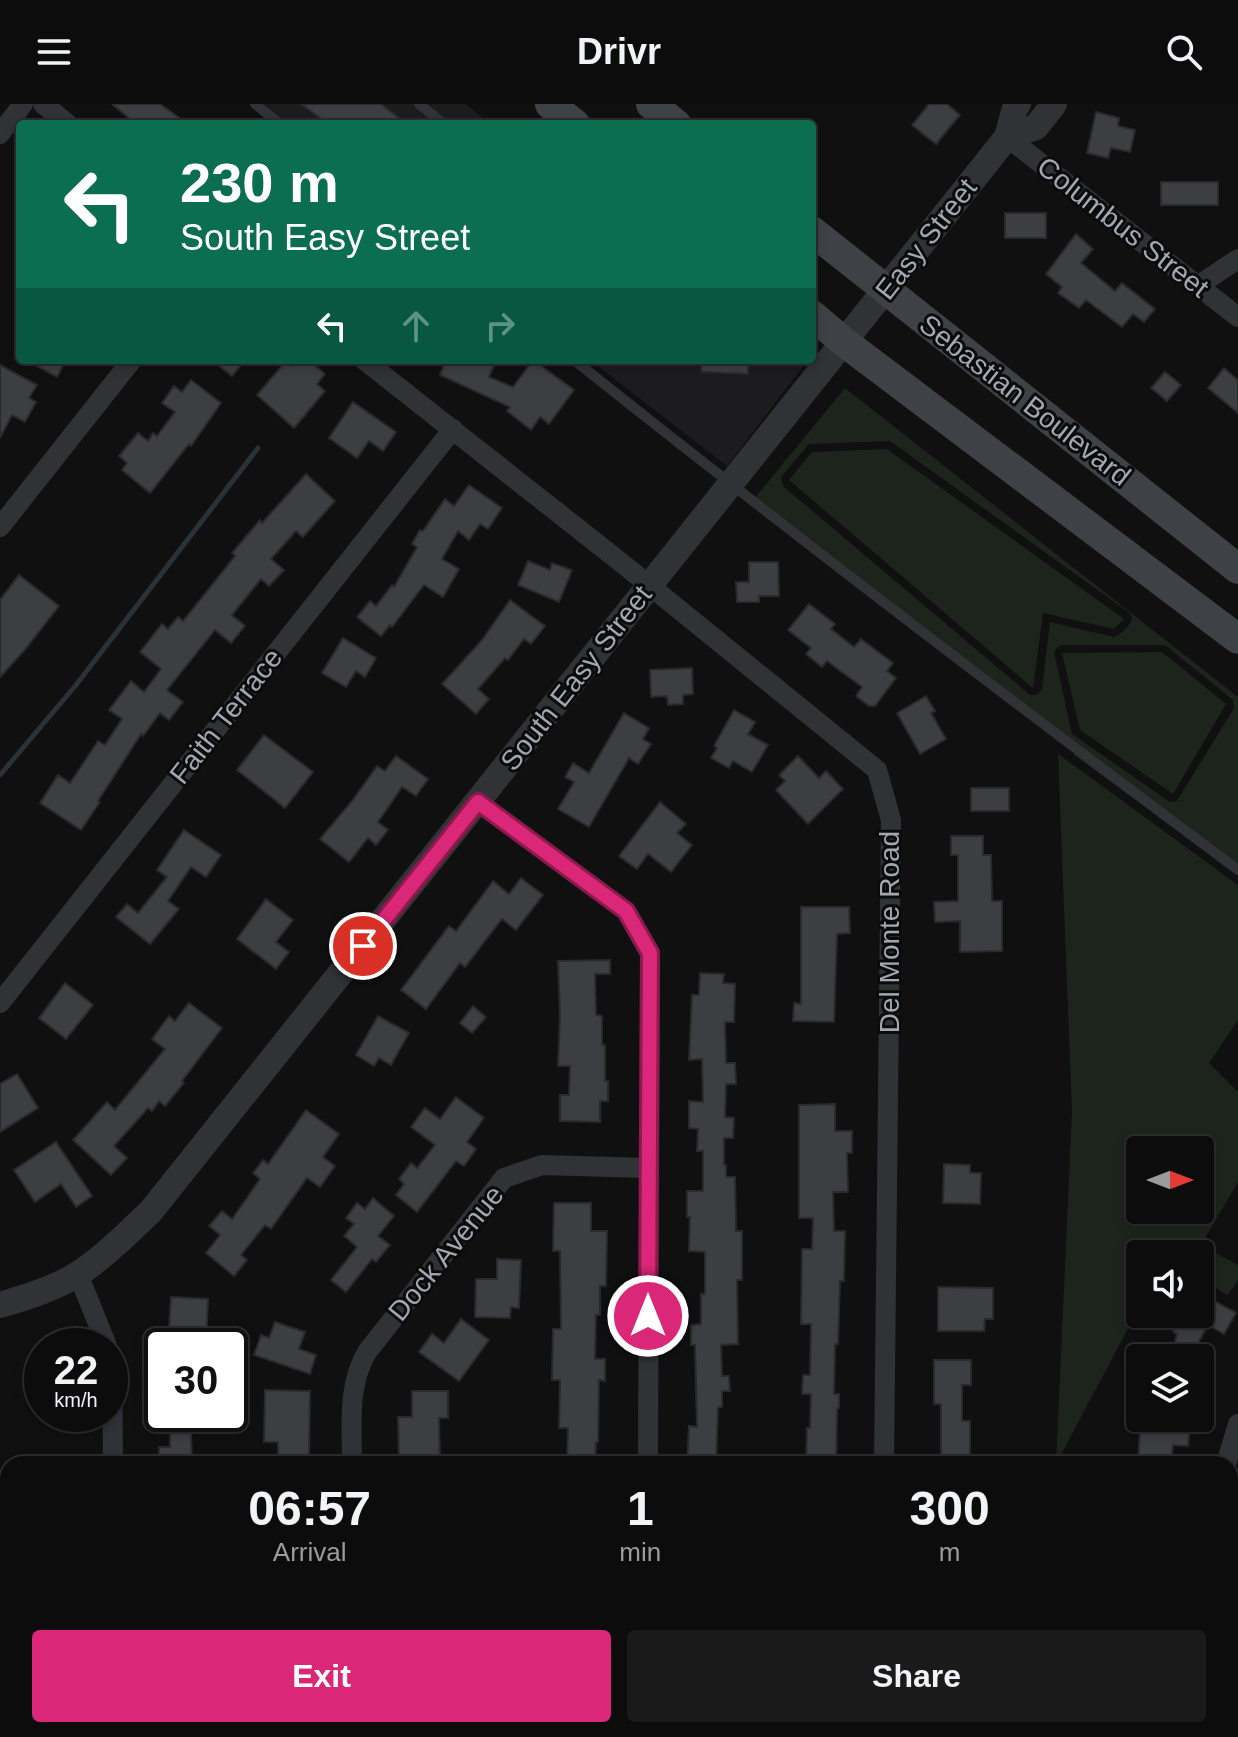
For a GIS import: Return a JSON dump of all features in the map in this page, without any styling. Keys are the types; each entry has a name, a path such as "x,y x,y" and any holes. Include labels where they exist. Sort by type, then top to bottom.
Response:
{"main road":[{"path":"550,104 570,120"},
{"path":"651,104 671,120"},
{"name":"Sebastian Boulevard","path":"816,234 1238,569"},
{"path":"816,318 1238,639"}],"street":[{"path":"0,134 23,104"},
{"path":"43,104 63,120"},
{"name":"Easy Street","path":"844,342 1007,137 1018,104"},
{"name":"Easy Street","path":"1007,137 1036,127 1054,104"},
{"name":"Columbus Street","path":"1007,137 1238,317"},
{"path":"1199,285 1238,259"},
{"name":"South Easy Street","path":"0,1305 33,1295 78,1274 112,1248 151,1211 844,342"},
{"path":"0,527 129,364"},
{"name":"Del Monte Road","path":"369,364 877,770 891,820 884,1456"},
{"name":"Faith Terrace","path":"0,1003 453,429"},
{"path":"478,802 626,911 650,953 648,1456"},
{"name":"Dock Avenue","path":"352,1456 352,1400 359,1366 504,1178 542,1165 648,1168"},
{"path":"78,1274 100,1328"},
{"path":"1228,1456 1238,1424"},
{"path":"113,1432 113,1456"}],"lane":[{"path":"255,104 275,120"},
{"path":"419,104 439,120"},
{"path":"579,364 730,485 1238,870"}],"shaded area":[{"path":"263,104 465,104 486,120 283,120"},
{"path":"595,364 804,365 727,466"},
{"path":"845,388 1238,697 1238,875 1074,755 1074,749 754,499","holes":["890,441 1131,614 1132,619 1127,627 1114,637 1050,622 1042,689 1037,695 1030,695 783,486 781,477 809,444","1062,645 1165,645 1233,700 1234,708 1177,801 1170,802 1072,734 1054,652"]},
{"path":"887,449 1124,619 1114,629 1043,613 1033,688 789,480 812,452"},
{"path":"1162,652 1226,704 1173,794 1080,730 1062,653"},
{"path":"1058,754 1238,885 1238,1020 1209,1063 1238,1092 1238,1182 1214,1223 1214,1136 1126,1136 1126,1224 1213,1224 1204,1240 1126,1240 1128,1328 1060,1456 1056,1456 1072,1112"},
{"path":"1214,1252 1238,1265 1238,1281 1227,1295 1214,1287"}],"building":[{"path":"112,104 160,104 182,120 131,120"},
{"path":"301,104 381,104 402,120 323,120"},
{"path":"929,104 947,104 960,115 936,144 912,125"},
{"path":"1096,112 1119,118 1118,126 1135,130 1130,152 1111,148 1108,158 1087,153"},
{"path":"1161,182 1218,182 1218,205 1161,205"},
{"path":"1005,213 1046,213 1046,238 1005,238"},
{"path":"1076,234 1093,249 1081,263 1115,291 1122,283 1155,309 1144,322 1133,314 1122,327 1086,300 1079,308 1058,293 1062,287 1046,274"},
{"path":"33,364 64,364 57,377"},
{"path":"217,364 242,364 232,376"},
{"path":"284,364 314,364 325,374 317,384 325,391 294,428 257,395"},
{"path":"444,364 492,364 494,365 489,377 513,387 530,364 538,364 574,390 549,424 540,417 531,430 507,411 510,407 440,375"},
{"path":"702,364 748,364 748,374 701,372"},
{"path":"0,365 37,385 29,398 36,402 25,422 12,415 0,438"},
{"path":"1224,368 1238,380 1238,413 1208,388"},
{"path":"1165,372 1181,385 1167,401 1151,388"},
{"path":"191,380 221,403 191,446 189,444 150,493 122,470 127,463 119,456 138,433 148,441 153,433 157,436 175,412 162,403 174,386 182,392"},
{"path":"353,402 396,432 383,451 369,441 357,458 329,438"},
{"path":"306,474 335,501 303,537 296,531 271,559 284,570 269,586 261,579 232,615 245,626 231,643 215,630 167,690 183,702 169,720 160,713 143,736 141,734 81,830 40,803 58,775 70,783 98,741 105,745 122,719 109,710 131,681 144,692 161,669 140,652 162,624 168,629 178,617 183,621 235,556 232,553"},
{"path":"469,485 502,508 488,529 480,524 469,540 458,531 442,559 459,569 443,597 424,585 392,627 390,625 381,636 357,617 370,601 376,606 392,585 394,587 417,547 412,544 420,530 423,531 445,499 454,506"},
{"path":"528,561 550,570 552,563 572,570 559,602 518,585"},
{"path":"749,562 778,562 779,596 759,596 759,602 737,602 736,582 749,582"},
{"path":"19,575 59,606 0,677 0,600"},
{"path":"510,600 545,626 531,644 524,639 508,660 505,658 478,689 489,699 476,714 442,684 482,640"},
{"path":"809,604 835,624 831,629 854,647 861,639 893,663 887,671 896,678 875,706 869,706 856,696 862,687 827,661 822,667 806,654 811,648 788,630"},
{"path":"343,638 376,658 365,677 356,671 346,687 322,673"},
{"path":"692,668 693,694 683,695 683,704 668,705 667,696 651,697 650,670"},
{"path":"926,696 935,711 931,713 946,739 920,754 897,713"},
{"path":"734,710 755,722 748,734 768,745 752,772 733,761 729,768 711,758 717,748 714,746"},
{"path":"624,713 649,728 643,739 651,744 638,764 629,758 589,827 558,809 574,782 565,777 573,763 589,773"},
{"path":"264,735 313,772 285,808 237,770"},
{"path":"396,756 428,779 416,796 402,787 378,822 388,830 376,845 368,838 349,862 320,839 377,766 385,771"},
{"path":"798,756 819,778 826,771 843,789 808,824 776,790 785,781 779,775"},
{"path":"971,788 1009,788 1009,811 971,811"},
{"path":"660,802 686,824 677,833 692,845 671,872 648,854 637,869 619,856"},
{"path":"184,830 221,855 206,877 191,867 168,901 179,909 150,944 116,917 127,904 138,913 167,877 157,870"},
{"path":"951,836 983,836 983,855 991,855 992,901 1002,901 1002,951 960,952 960,921 935,922 934,902 958,901 958,855 951,855"},
{"path":"521,878 543,895 516,930 502,919 465,967 460,963 426,1009 401,990 449,926 456,931 493,881 509,894"},
{"path":"266,899 293,920 276,942 289,952 276,969 237,939"},
{"path":"801,907 849,907 850,933 837,934 834,1022 793,1021 794,1003 801,1004"},
{"path":"610,960 610,974 595,974 596,1015 602,1016 608,1101 600,1101 600,1122 560,1121 560,1095 569,1095 570,1066 558,1066 558,961"},
{"path":"700,973 724,974 723,983 735,984 734,1022 725,1022 726,1063 735,1063 736,1084 726,1084 725,1117 734,1118 733,1138 724,1138 724,1165 726,1177 735,1177 736,1231 742,1231 742,1280 737,1280 738,1344 721,1345 722,1376 729,1376 730,1391 722,1391 722,1407 718,1407 716,1456 687,1456 689,1426 697,1427 695,1345 691,1345 691,1325 701,1324 701,1294 705,1294 705,1252 689,1251 690,1217 687,1217 687,1191 703,1191 703,1151 697,1151 698,1129 689,1128 689,1101 703,1102 702,1059 689,1060 692,995 699,995"},
{"path":"65,983 93,1005 66,1039 39,1018"},
{"path":"189,1003 222,1028 165,1106 159,1101 152,1111 148,1108 114,1146 127,1158 111,1175 73,1140 107,1102 115,1110 165,1049 152,1039 169,1016 175,1021"},
{"path":"473,1006 486,1017 472,1033 460,1023"},
{"path":"378,1016 409,1033 391,1065 379,1058 374,1066 356,1055"},
{"path":"17,1074 38,1108 0,1132 0,1084"},
{"path":"456,1097 484,1118 467,1142 476,1149 464,1166 456,1161 417,1212 396,1195 404,1184 399,1179 411,1163 417,1168 435,1145 411,1127 425,1108 440,1119"},
{"path":"835,1104 835,1131 852,1131 852,1153 847,1153 848,1192 833,1192 834,1231 845,1231 844,1281 840,1281 838,1344 835,1344 834,1394 839,1394 836,1456 806,1456 811,1394 802,1394 803,1375 810,1375 811,1324 801,1324 802,1249 812,1249 813,1218 799,1218 799,1105"},
{"path":"306,1110 339,1134 323,1157 335,1166 320,1187 307,1178 271,1229 265,1225 241,1255 247,1260 234,1276 206,1253 220,1235 209,1226 222,1211 232,1219 260,1179 253,1173 263,1160 268,1164"},
{"path":"56,1142 92,1196 76,1207 61,1184 35,1202 14,1170"},
{"path":"944,1164 970,1165 970,1173 981,1173 980,1204 943,1203"},
{"path":"373,1198 394,1216 378,1236 390,1245 376,1262 372,1259 346,1292 331,1280 357,1247 344,1236 354,1224 346,1218 357,1203 365,1209"},
{"path":"554,1203 591,1203 591,1231 607,1231 606,1286 600,1286 600,1315 596,1315 595,1359 605,1359 605,1381 599,1380 595,1456 567,1456 568,1428 559,1428 560,1380 552,1380 553,1329 561,1329 560,1251 553,1251"},
{"path":"497,1259 521,1260 519,1308 511,1307 510,1318 475,1317 476,1279 497,1279"},
{"path":"938,1287 993,1288 993,1319 985,1319 984,1331 938,1331"},
{"path":"171,1297 208,1299 207,1328 169,1328"},
{"path":"1214,1301 1236,1313 1224,1334 1213,1328"},
{"path":"461,1319 489,1340 459,1381 419,1352 432,1334 444,1343"},
{"path":"275,1322 305,1332 299,1349 316,1355 310,1374 254,1355 261,1335 269,1338"},
{"path":"1175,1328 1206,1328 1198,1344 1174,1344 1177,1334 1173,1332"},
{"path":"934,1360 971,1360 971,1385 962,1385 962,1421 970,1421 970,1456 941,1456 941,1404 934,1404"},
{"path":"265,1390 310,1391 309,1456 278,1456 278,1442 264,1442"},
{"path":"412,1391 448,1391 448,1418 439,1418 440,1456 399,1456 398,1417 412,1417"},
{"path":"170,1432 191,1432 192,1456 159,1456 159,1447 170,1447"},
{"path":"1140,1432 1189,1432 1188,1446 1173,1445 1172,1456 1138,1456"}],"waterway":[{"path":"0,775 76,685 258,448"}],"route":[{"path":"363,946 478,802 626,911 650,953 648,1316"}]}
